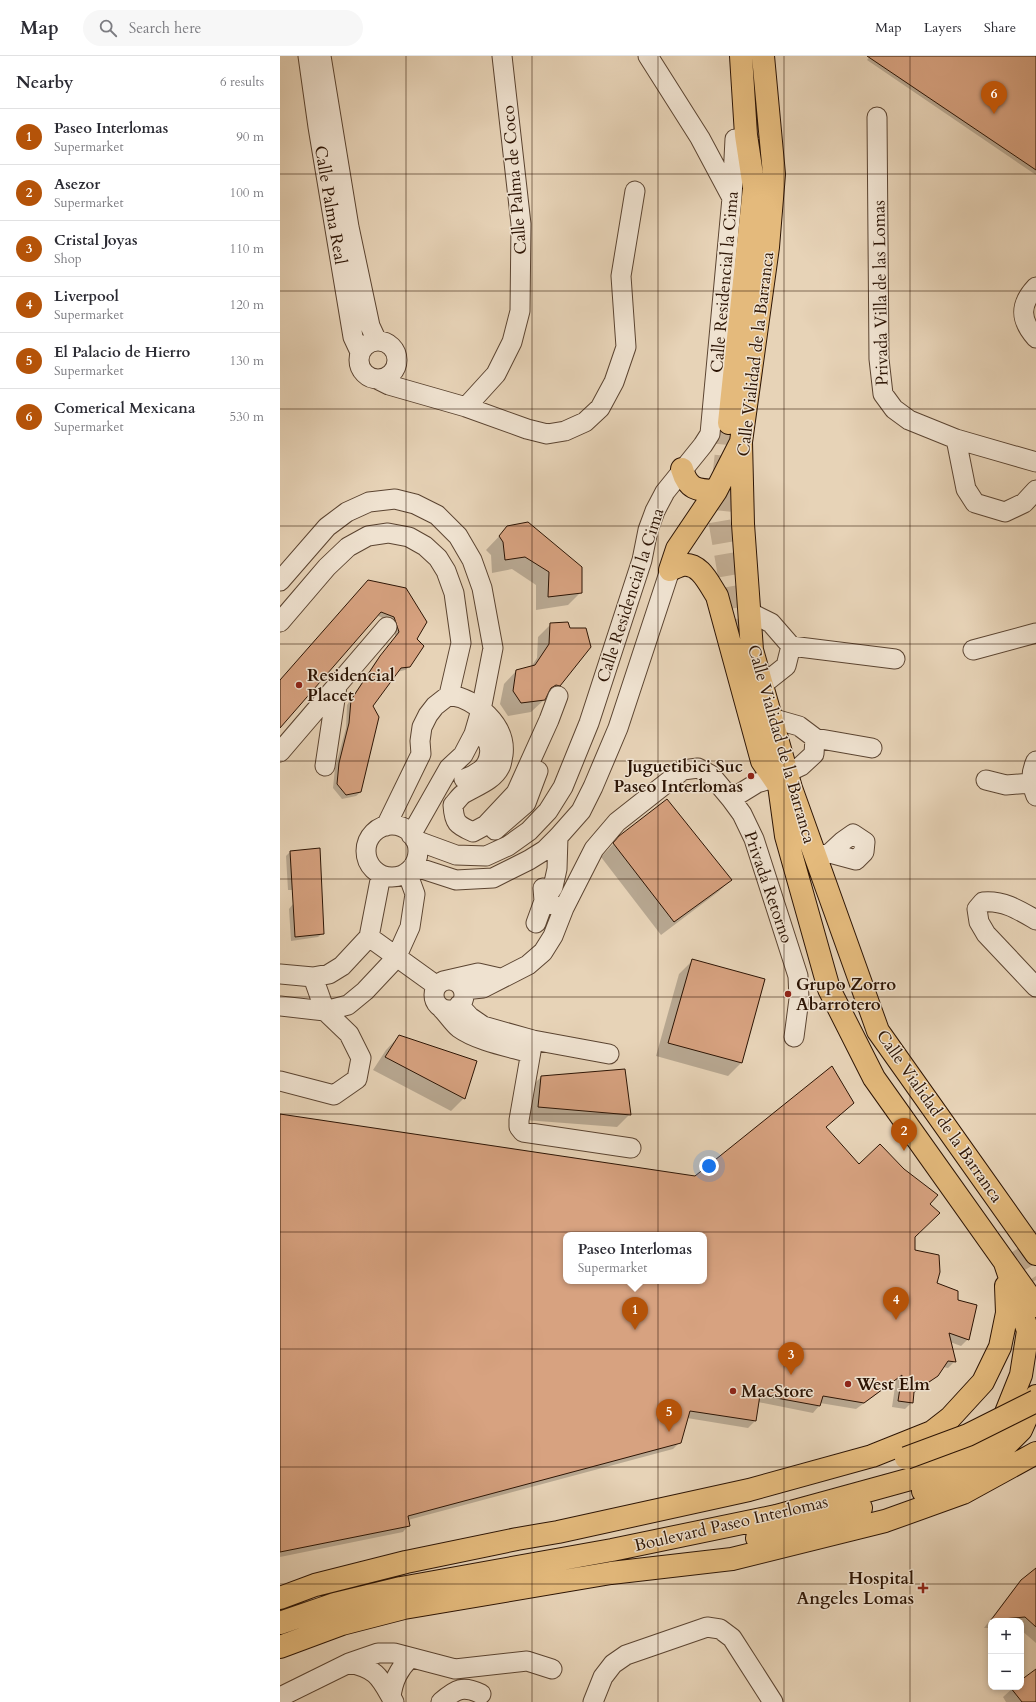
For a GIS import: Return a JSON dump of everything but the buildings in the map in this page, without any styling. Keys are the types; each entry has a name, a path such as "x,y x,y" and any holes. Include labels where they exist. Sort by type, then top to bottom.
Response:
{"main road":[{"name":"Calle Vialidad de la Barranca","path":"729,422 754,188 741,137 741,56"},
{"path":"757,56 756,82 762,156 774,174"},
{"name":"Calle Vialidad de la Barranca","path":"763,56 774,174 768,247 741,442 743,524 752,650 762,685 768,726 780,780 786,836 829,989 874,1078 1019,1255"},
{"path":"670,570 677,549 716,492 741,442"},
{"path":"682,469 687,483 693,488 716,492"},
{"path":"670,570 682,565 691,566 703,574 716,596 762,760 780,780"},
{"name":"Calle Vialidad de la Barranca","path":"780,780 823,855 878,1031 1019,1255 1036,1306"},
{"path":"280,1598 315,1585 406,1562 558,1532 749,1490 872,1456 932,1432 950,1418 983,1382 1000,1347 1019,1255"},
{"name":"Boulevard Paseo Interlomas","path":"280,1623 335,1604 401,1588 612,1550 783,1514 918,1477 972,1452 1003,1420 1022,1375 1028,1331 1019,1255"},
{"path":"670,1565 788,1529 943,1485 987,1464 1021,1430 1036,1396"},
{"path":"558,1532 585,1533 686,1518 768,1499 906,1458 968,1435 1036,1401"},
{"name":"Boulevard Paseo Interlomas","path":"280,1647 342,1624 404,1608 611,1573 732,1559 885,1521 963,1493 1036,1453"},
{"path":"612,1550 655,1530 686,1518"}],"street":[{"name":"Calle Palma Real","path":"308,56 353,337 360,352"},
{"name":"Calle Palma Real","path":"321,56 349,226 370,326 377,341"},
{"name":"Calle Palma de Coco","path":"466,407 496,374 512,342 520,311 521,224 502,56"},
{"path":"648,56 700,138 732,198"},
{"name":"Privada Villa de las Lomas","path":"877,116 879,360 883,394 894,410 909,420 956,439 1036,462"},
{"path":"700,138 715,145 741,137"},
{"name":"Calle Residencial la Cima","path":"413,837 456,855 486,856 508,846 529,831 548,811 563,787 589,723 642,560 648,530 655,511 664,492 703,445 710,434 732,198 741,137"},
{"path":"417,393 402,379 396,363 395,352 388,344 377,341 367,344 360,352 358,362 361,370 368,377 377,379 389,385 417,393 466,407 527,429 547,434 565,431 585,422 600,408 614,382 626,348 621,276 635,191"},
{"path":"1036,287 1028,296 1023,311 1026,326 1036,338"},
{"path":"377,379 386,377 393,371 396,363"},
{"path":"956,439 966,490 974,504 1005,512 1024,503 1036,490"},
{"path":"280,581 327,527 347,512 369,502 395,499 415,504 437,515 458,536 472,560 482,588 492,648 481,710 474,734 463,755 449,768 413,837"},
{"path":"280,622 327,567 348,547 368,536 388,533 409,537 425,546 438,558 446,571 454,594 461,643 448,695 435,706 422,726 420,741 421,754 386,826 371,836 366,846 369,863 376,872 381,875 394,877 410,869 418,853 413,837 400,827 386,826"},
{"name":"Calle Residencial la Cima","path":"410,869 456,880 494,878 529,860 552,844 581,811 618,728 670,570"},
{"path":"454,594 482,588"},
{"path":"749,612 771,623 791,646 895,659"},
{"path":"280,752 387,627"},
{"path":"973,650 1036,633"},
{"path":"762,685 786,666 791,646"},
{"path":"325,766 337,686"},
{"path":"448,695 466,700 481,710 496,724 504,747 501,767 491,778 462,795 453,805 453,818 460,827 473,832 486,825 516,793 549,720 558,696"},
{"path":"474,734 483,736 487,741 490,749 489,759 482,770 455,785 443,798 443,820 458,834 473,839 488,836 508,821 526,803 549,741 549,720"},
{"path":"768,726 799,726 815,738 872,748"},
{"path":"731,799 757,783 780,780 802,766 814,754 815,738"},
{"path":"421,754 432,765 440,768 449,768"},
{"path":"986,780 1034,790 1032,770 1036,761"},
{"name":"Privada Retorno","path":"455,1002 528,965 543,952 553,936 564,908 594,850 617,822 683,770 698,768 711,776 731,799 742,814 754,839 798,976 799,999 794,1037"},
{"path":"823,855 856,860 864,852 864,842 853,834"},
{"path":"536,923 544,901 552,844"},
{"path":"280,1006 325,1011 348,1005 365,991 396,958 410,927 415,894 410,869"},
{"path":"280,974 313,977 329,974 342,966 369,937 381,875"},
{"path":"544,901 564,908"},
{"path":"1036,920 1012,907 994,901 983,902 977,909 979,922 986,934 1036,987"},
{"path":"369,937 396,958 440,984 478,973 500,978"},
{"path":"280,1081 334,1095 357,1079 361,1058 349,1034 325,1011 313,977"},
{"path":"455,1002 458,984 451,980 440,984 434,994 436,1003 455,1002 470,1017 480,1031 532,1047 610,1054"},
{"path":"532,1047 519,1120 519,1127 523,1132 631,1148"},
{"path":"593,1702 603,1677 613,1664 626,1656 707,1627 720,1629 732,1638 773,1702"},
{"path":"280,1697 349,1663 378,1654 394,1653 455,1669 527,1661 552,1670"},
{"path":"393,1699 392,1686 396,1676 402,1666 410,1658"},
{"path":"349,1663 374,1671 393,1699"},
{"path":"441,1702 452,1693 462,1689 471,1689 481,1694"}],"tunnel":[{"path":"729,423 719,519 744,661"},
{"path":"1017,1249 1036,1280"}],"place":[{"name":"Comerical Mexicana","path":"994,114"},
{"name":"Residencial Placet","path":"299,685"},
{"name":"Juguetibici Suc Paseo Interlomas","path":"751,776"},
{"name":"Grupo Zorro Abarrotero","path":"788,994"},
{"name":"Asezor","path":"904,1151"},
{"name":"Liverpool","path":"896,1320"},
{"name":"Paseo Interlomas","path":"635,1330"},
{"name":"Cristal Joyas","path":"791,1375"},
{"name":"West Elm","path":"848,1384"},
{"name":"MacStore","path":"733,1391"},
{"name":"El Palacio de Hierro","path":"669,1432"},
{"name":"Hospital Angeles Lomas","path":"923,1588"}]}
